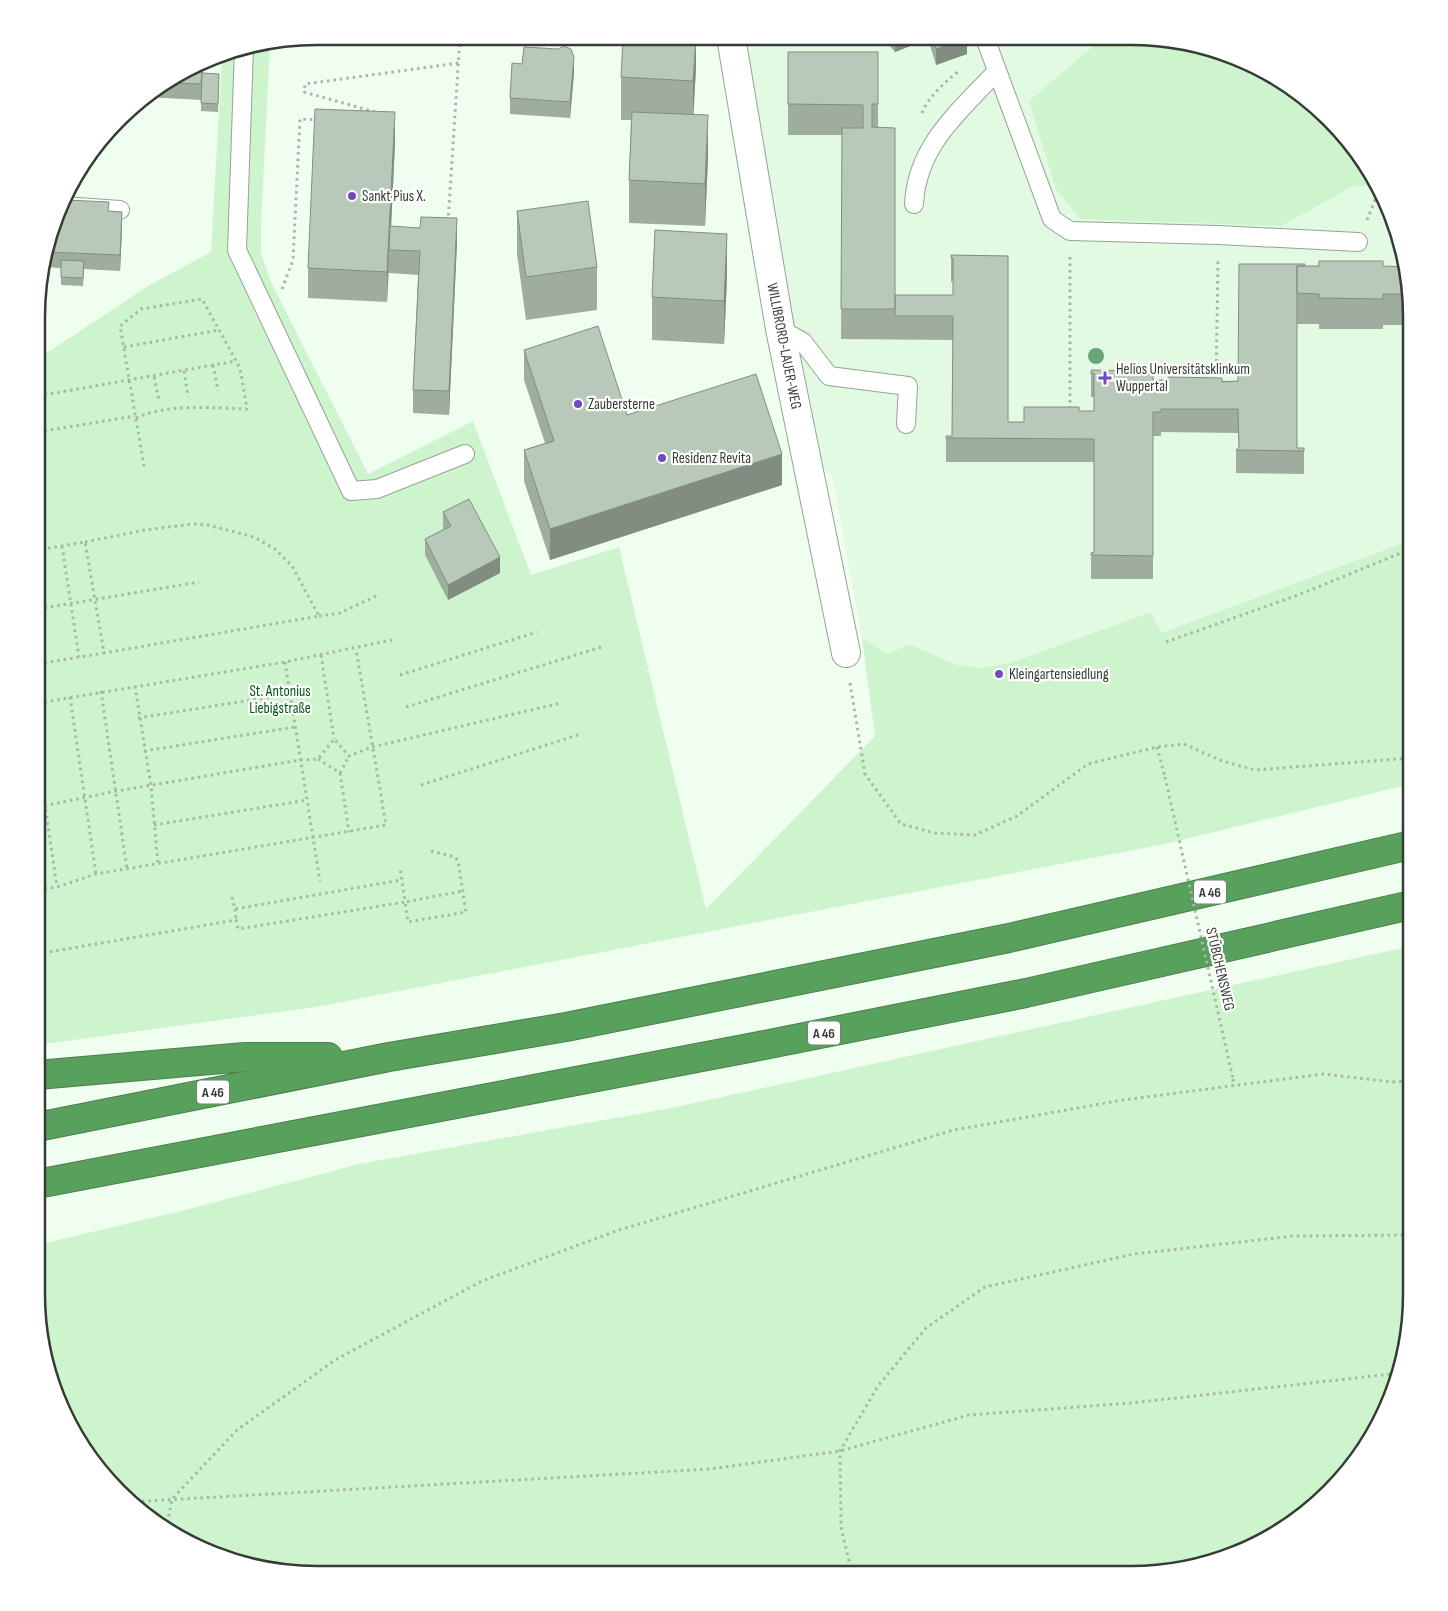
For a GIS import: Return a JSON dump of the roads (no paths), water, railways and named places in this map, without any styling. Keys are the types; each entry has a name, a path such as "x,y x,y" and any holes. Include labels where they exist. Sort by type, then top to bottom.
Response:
{"highway":[{"name":"A 46","path":"45,1125 389,1057 566,1027 999,940 1403,847"},
{"name":"A 46","path":"45,1182 1006,997 1403,907"},
{"path":"45,1075 245,1057 389,1057"}],"street":[{"name":"WILLIBRORD-LAUER-WEG","path":"732,45 780,329 846,653"}],"lane":[{"path":"988,45 1052,219 1070,231 1218,234 1358,242"},
{"path":"244,55 237,250 351,492 378,489 464,454"},
{"path":"914,204 915,184 936,137 997,71"},
{"path":"69,206 120,210"},
{"path":"780,329 803,342 829,376 908,386 906,424"}],"place":[{"name":"Sankt Pius X.","path":"352,196"},
{"name":"Helios Universitätsklinkum Wuppertal","path":"1105,378"},
{"name":"Zaubersterne","path":"578,404"},
{"name":"Residenz Revita","path":"662,458"},
{"name":"Kleingartensiedlung","path":"999,674"}],"park label":[{"name":"St. Antonius Liebigstraße","path":"280,700"}]}
